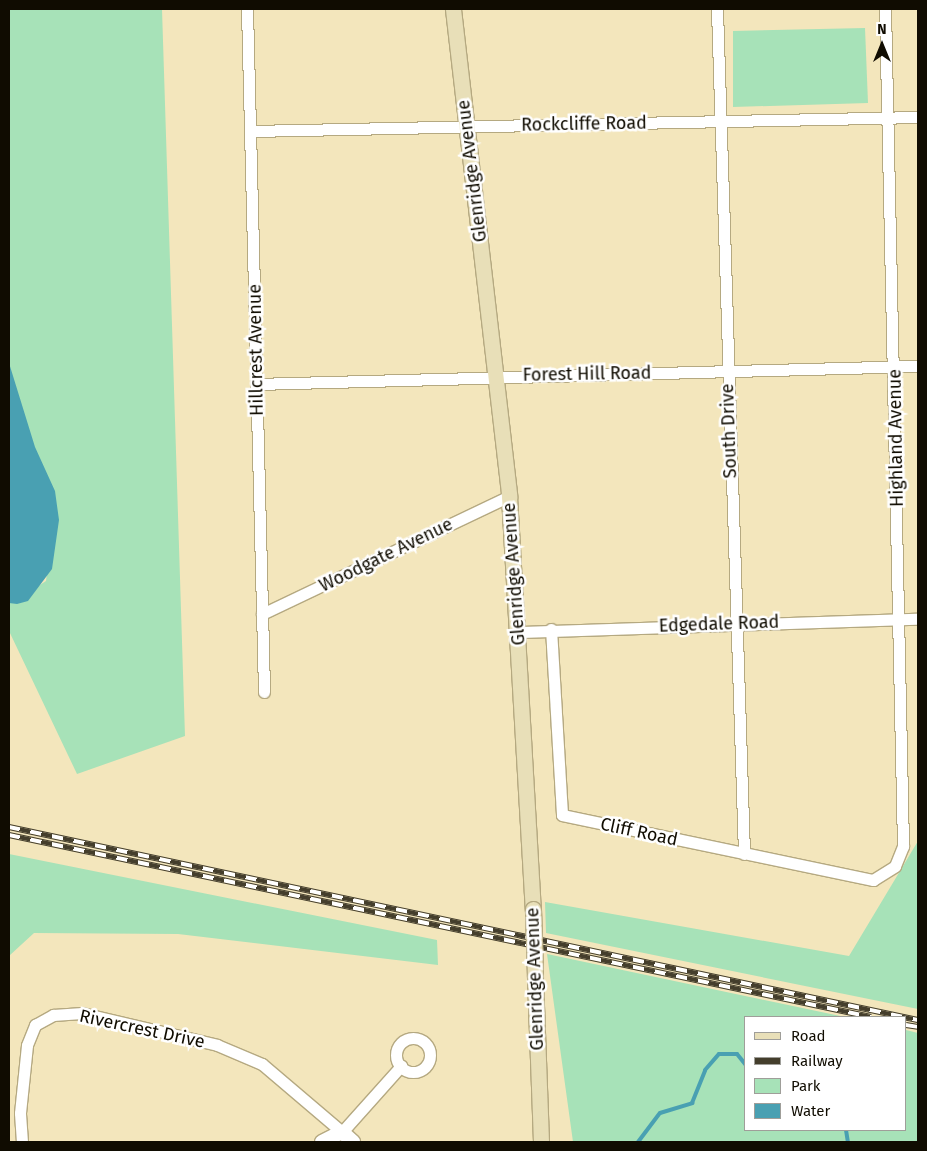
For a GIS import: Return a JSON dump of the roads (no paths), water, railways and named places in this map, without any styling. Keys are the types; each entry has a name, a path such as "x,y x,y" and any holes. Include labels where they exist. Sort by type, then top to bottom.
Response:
{"main road":[{"name":"Glenridge Avenue","path":"453,9 509,496 519,632 533,909 541,1142"}],"street":[{"name":"Hillcrest Avenue","path":"247,9 264,692"},
{"name":"South Drive","path":"716,9 744,854"},
{"name":"Highland Avenue","path":"885,9 895,367 903,846 895,866"},
{"name":"Rockcliffe Road","path":"251,131 918,117"},
{"name":"Forest Hill Road","path":"256,384 496,374 727,372 918,366"},
{"name":"Woodgate Avenue","path":"262,614 509,496"},
{"name":"Edgedale Road","path":"519,632 551,629 918,619"},
{"name":"Cliff Road","path":"551,629 562,816 873,880 895,866"},
{"name":"Rivercrest Drive","path":"22,1142 20,1113 27,1045 35,1025 53,1015 82,1014 217,1045 262,1064 338,1137"},
{"path":"322,1142 338,1137 401,1066"},
{"path":"338,1137 353,1142"}],"water":[{"path":"9,363 35,447 55,491 59,520 52,569 28,601 17,604 9,603"}],"waterway":[{"path":"638,1142 660,1113 692,1103 705,1070 719,1054 737,1054 744,1063"},
{"path":"846,1131 848,1142"}],"railway":[{"path":"9,827 899,1016"},
{"path":"9,835 866,1016"},
{"path":"907,1018 918,1020"},
{"path":"907,1025 918,1027"}]}
